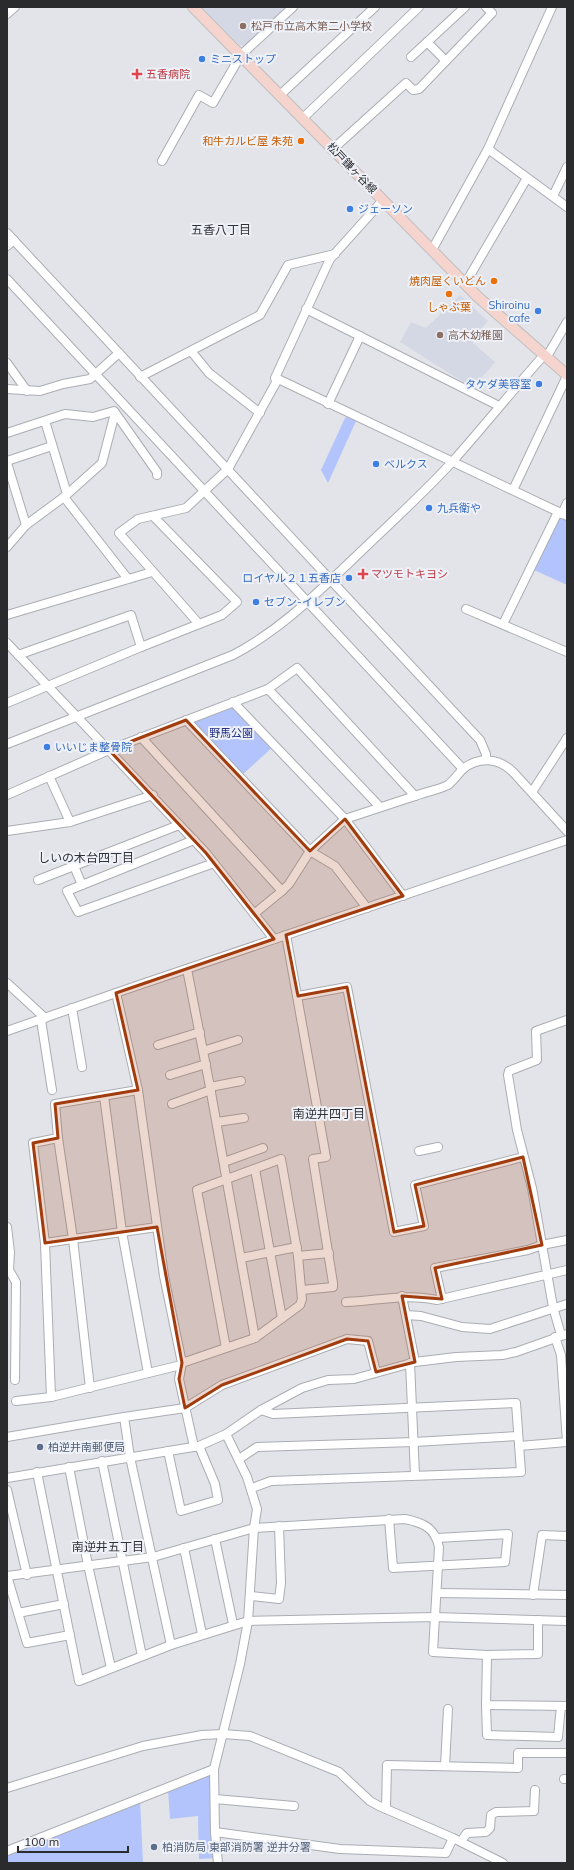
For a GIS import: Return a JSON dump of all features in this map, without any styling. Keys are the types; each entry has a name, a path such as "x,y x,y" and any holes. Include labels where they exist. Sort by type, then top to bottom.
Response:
{"main road":[{"name":"松戸鎌ヶ谷線","path":"193,7 465,284 567,376"}],"street":[{"path":"7,14 15,7"},
{"path":"162,161 199,95 213,103 241,55 293,7"},
{"path":"280,95 375,7"},
{"path":"303,118 419,7"},
{"path":"412,57 465,7"},
{"path":"333,149 406,83 414,90 419,89 492,13 486,7"},
{"path":"432,250 488,150 552,7"},
{"path":"427,42 446,61"},
{"path":"488,150 567,207"},
{"path":"553,196 567,167"},
{"path":"465,284 527,178"},
{"path":"383,200 330,259 275,378 563,514"},
{"path":"7,233 480,740 486,754 486,760"},
{"path":"7,246 14,240"},
{"path":"140,377 260,315 288,264 335,254"},
{"path":"7,278 463,769"},
{"path":"306,310 499,406"},
{"path":"7,744 233,655 267,636 330,580 424,491 453,461 499,406 544,355 548,353 567,322"},
{"path":"328,404 360,336"},
{"path":"191,351 209,373 260,413"},
{"path":"7,389 40,391 63,384 90,379 119,353"},
{"path":"7,363 28,391"},
{"path":"513,490 567,376"},
{"path":"199,624 152,572 119,532 138,519 186,508 228,469 278,379"},
{"path":"7,547 26,525 65,495 102,463 115,412 123,404"},
{"path":"7,433 66,414 93,417 115,412"},
{"path":"115,412 158,472 157,475"},
{"path":"45,421 65,495 128,579"},
{"path":"26,525 8,459 52,446"},
{"path":"503,624 563,514 567,503"},
{"path":"7,703 222,615 237,602 154,516"},
{"path":"7,615 152,572"},
{"path":"466,609 567,652"},
{"path":"18,655 131,615 141,647"},
{"path":"7,643 194,840 274,939"},
{"path":"7,794 141,737 268,689 297,668 415,796"},
{"path":"268,689 380,807"},
{"path":"233,702 345,819 402,896"},
{"path":"186,720 310,851 335,866 367,908"},
{"path":"141,737 282,891"},
{"path":"532,792 567,738"},
{"path":"254,914 289,884 310,851 345,819 448,785 463,769 473,763 486,760 494,761 507,766 567,831"},
{"path":"49,776 70,822"},
{"path":"7,831 70,822 152,795"},
{"path":"38,880 179,825"},
{"path":"194,840 67,891 78,912 214,863"},
{"path":"8,1030 567,840"},
{"path":"74,866 82,885"},
{"path":"286,935 326,1157 313,1159 329,1253 333,1287 302,1290"},
{"path":"187,969 211,1088 255,1338"},
{"path":"7,983 43,1019 52,1090"},
{"path":"298,996 347,987 394,1232 424,1226 415,1185 523,1157"},
{"path":"116,993 138,1090 164,1276 182,1364 179,1379 185,1408 196,1447 215,1484 218,1500 181,1511 168,1451"},
{"path":"72,1008 82,1067"},
{"path":"519,1446 567,1442 561,1335 553,1307 532,1188 523,1157 508,1075 510,1071 538,1060 536,1031 567,1020"},
{"path":"158,1045 200,1032"},
{"path":"203,1051 238,1040"},
{"path":"170,1075 206,1064"},
{"path":"172,1104 211,1088 241,1081"},
{"path":"90,1388 73,1239 54,1104 138,1090"},
{"path":"104,1096 122,1232 148,1373"},
{"path":"217,1122 244,1118"},
{"path":"51,1397 45,1243 33,1143 58,1138"},
{"path":"418,1152 438,1147"},
{"path":"224,1162 263,1148"},
{"path":"16,1401 51,1397 182,1364 255,1338 300,1305 302,1290 297,1248 281,1159 197,1190 226,1348"},
{"path":"255,1169 282,1318"},
{"path":"7,1227 10,1270 16,1282 15,1380"},
{"path":"45,1243 157,1227"},
{"path":"442,1299 435,1268 528,1250 542,1245 567,1240"},
{"path":"242,1258 297,1248"},
{"path":"298,1256 329,1253"},
{"path":"346,1302 402,1296 442,1299 567,1270"},
{"path":"402,1296 412,1363 412,1408 416,1475"},
{"path":"406,1315 421,1316 462,1327 490,1329 553,1307 567,1304"},
{"path":"7,1478 102,1461 196,1447 226,1434 261,1410 302,1388 328,1380 354,1379 412,1363 456,1357 502,1355 516,1352 561,1335"},
{"path":"7,1437 185,1408 222,1386 348,1339 368,1341 376,1372"},
{"path":"252,1488 271,1482 521,1472 516,1403 273,1414 261,1410"},
{"path":"124,1417 130,1457 171,1645"},
{"path":"218,1863 215,1832 214,1769 240,1664 248,1621 251,1596 254,1528 257,1509 252,1488 226,1434"},
{"path":"239,1459 257,1448 414,1442 518,1436"},
{"path":"102,1461 121,1561 142,1656"},
{"path":"69,1467 88,1565 111,1668"},
{"path":"37,1472 79,1681 171,1645 233,1624 248,1621 434,1617 567,1621"},
{"path":"7,1490 27,1574"},
{"path":"389,1519 393,1568 439,1564 505,1562 508,1534 437,1538"},
{"path":"70,1635 27,1643 7,1576 58,1571 88,1565 153,1557 254,1528 389,1519 405,1519 418,1522 433,1532 437,1538 439,1547 438,1593 434,1617 433,1652 487,1655 538,1654 538,1620"},
{"path":"251,1596 279,1599 281,1583 279,1526"},
{"path":"533,1595 542,1535 567,1536"},
{"path":"215,1539 233,1624"},
{"path":"184,1548 202,1634"},
{"path":"438,1593 567,1596"},
{"path":"18,1613 64,1604"},
{"path":"486,1704 564,1706 558,1737 486,1735 486,1704 487,1655"},
{"path":"445,1766 448,1709"},
{"path":"7,1788 143,1746 202,1735 223,1734 250,1736 339,1772 370,1800 503,1863"},
{"path":"386,1808 387,1765 518,1768 518,1752 567,1753"},
{"path":"7,1851 214,1769"},
{"path":"215,1832 340,1849 446,1853 457,1840 467,1833 486,1832 490,1828 491,1815 496,1812 534,1811 534,1790"},
{"path":"215,1799 294,1806"}],"highlighted area":[{"path":"186,720 310,851 345,819 403,896 286,935 298,996 347,987 394,1232 424,1226 415,1185 523,1157 542,1245 435,1268 442,1299 402,1296 415,1362 376,1372 368,1341 347,1339 222,1385 185,1408 179,1379 182,1363 157,1227 45,1243 33,1143 58,1138 55,1104 138,1090 116,993 274,939 206,853 109,750"}],"shaded area":[{"name":"松戸市立高木第二小学校","path":"201,7 288,7 245,46 239,45"},
{"name":"高木幼稚園","path":"460,295 488,321 471,341 495,362 473,388 400,342 411,322 426,328"}],"green space":[{"path":"347,417 356,421 328,483 321,470 345,418"},
{"path":"562,516 567,519 567,585 532,569 558,518"},
{"name":"野馬公園","path":"233,702 275,745 241,776 186,720"},
{"path":"212,1773 215,1858 199,1859 198,1816 170,1819 168,1790"},
{"path":"140,1800 143,1863 7,1863 7,1854"}],"place":[{"name":"松戸市立高木第二小学校","path":"243,26"},
{"name":"ミニストップ","path":"202,59"},
{"name":"五香病院","path":"137,74"},
{"name":"和牛カルビ屋 朱苑","path":"301,141"},
{"name":"ジェーソン","path":"350,209"},
{"name":"焼肉屋くいどん","path":"494,281"},
{"name":"しゃぶ葉","path":"449,294"},
{"name":"Shiroinu cafe","path":"538,311"},
{"name":"高木幼稚園","path":"440,335"},
{"name":"タケダ美容室","path":"539,384"},
{"name":"ベルクス","path":"376,464"},
{"name":"九兵衛や","path":"429,508"},
{"name":"マツモトキヨシ","path":"363,574"},
{"name":"ロイヤル２１五香店","path":"349,578"},
{"name":"セブン-イレブン","path":"256,602"},
{"name":"いいじま整骨院","path":"47,747"},
{"name":"柏逆井南郵便局","path":"40,1447"},
{"name":"柏消防局 東部消防署 逆井分署","path":"154,1847"}],"district":[{"name":"五香八丁目","path":"221,230"},
{"name":"しいの木台四丁目","path":"86,858"},
{"name":"南逆井四丁目","path":"329,1114"},
{"name":"南逆井五丁目","path":"108,1547"}]}
